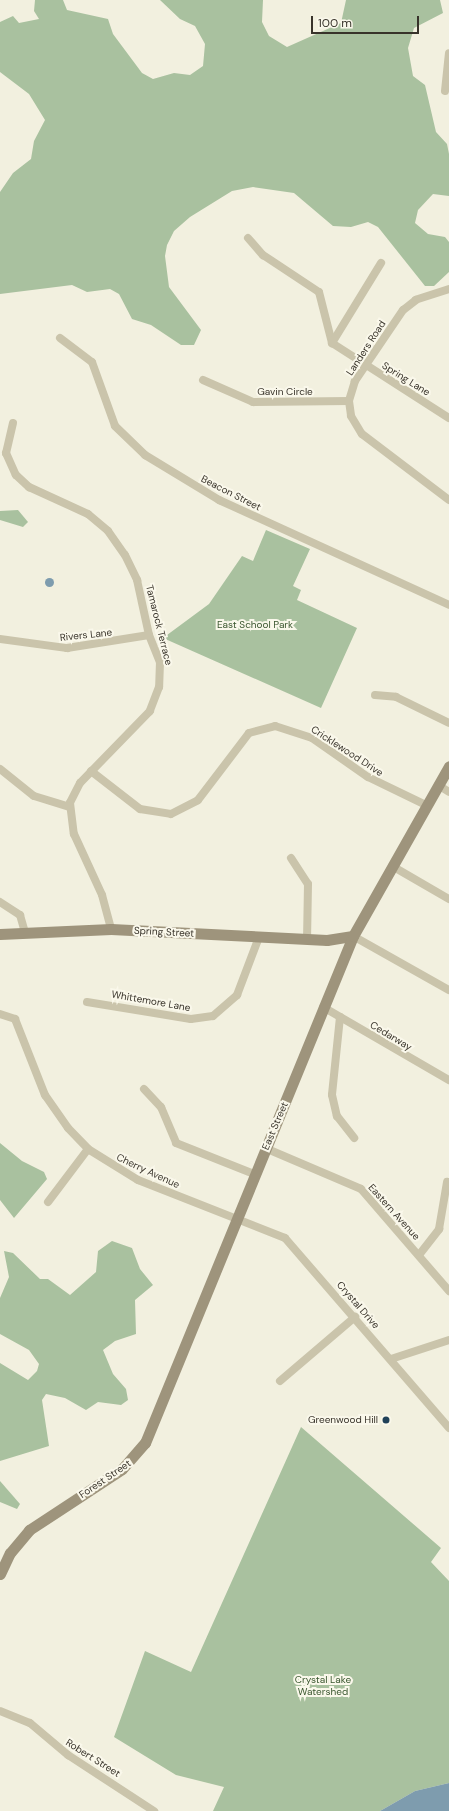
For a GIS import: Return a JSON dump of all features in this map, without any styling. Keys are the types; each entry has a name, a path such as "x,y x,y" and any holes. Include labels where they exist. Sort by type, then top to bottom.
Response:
{"main road":[{"path":"353,936 449,766"},
{"name":"Spring Street","path":"0,934 112,929 327,940 353,936"},
{"name":"East Street","path":"197,1316 353,936"},
{"name":"Spring Street","path":"327,940 346,951"},
{"name":"Forest Street","path":"0,1574 10,1553 29,1530 122,1470 142,1449 197,1316"}],"street":[{"path":"445,91 449,53"},
{"path":"248,238 264,256 319,292 332,343"},
{"path":"332,343 381,262"},
{"name":"Landers Road","path":"349,401 355,381 403,310 416,300 449,289"},
{"name":"Beacon Street","path":"60,338 92,362 113,423 126,440 145,455 219,500 449,605"},
{"name":"Spring Lane","path":"332,343 449,418"},
{"name":"Gavin Circle","path":"203,380 253,402 349,401"},
{"path":"349,401 352,416 362,434 449,500"},
{"name":"Tamarock Terrace","path":"13,423 6,453 12,470 29,487 80,508 113,538 137,580 149,635 160,667 154,703 138,726 91,771 75,790 69,807"},
{"name":"Rivers Lane","path":"0,639 67,648 149,635"},
{"path":"375,695 396,697 449,723"},
{"name":"Cricklewood Drive","path":"91,771 140,809 158,814 177,812 198,800 246,735 261,727 274,726 312,738 375,781 426,805"},
{"path":"0,769 34,796 69,807 74,834 102,895 112,929"},
{"path":"438,785 449,792"},
{"path":"291,858 308,884 307,939"},
{"path":"392,866 449,899"},
{"path":"0,902 20,915 25,933"},
{"path":"353,936 449,990"},
{"name":"Whittemore Lane","path":"87,1002 191,1019 212,1016 237,995 259,937"},
{"name":"Cedarway","path":"323,1007 449,1080"},
{"name":"Cherry Avenue","path":"0,1014 11,1016 19,1026 45,1095 68,1128 88,1149 138,1180 236,1218"},
{"path":"340,1017 332,1096 337,1116 354,1138"},
{"path":"144,1088 161,1108 176,1143 254,1174"},
{"name":"Eastern Avenue","path":"265,1148 359,1187 449,1291"},
{"path":"48,1202 88,1149"},
{"path":"419,1255 439,1230 447,1182"},
{"name":"Crystal Drive","path":"236,1218 288,1240 449,1428"},
{"path":"280,1381 355,1317"},
{"path":"391,1359 449,1340"},
{"name":"Robert Street","path":"0,1711 30,1723 68,1756 154,1811"}],"green space":[{"path":"35,0 63,0 67,10 108,19 113,34 142,73 153,79 174,73 190,75 203,66 205,44 195,26 180,19 160,0 263,0 262,22 269,36 287,47 341,23 346,0 440,0 443,13 414,28 408,48 413,76 425,85 436,132 447,144 449,154 449,196 433,194 418,210 415,223 428,234 445,237 449,242 449,272 434,286 425,286 378,227 368,222 351,227 333,226 294,193 253,187 232,191 190,217 174,231 167,245 165,256 169,287 201,330 194,345 181,345 151,325 132,319 119,294 110,289 87,292 72,285 0,294 0,192 13,173 31,159 34,141 45,120 29,94 0,72 0,22 13,16 19,23 39,19 34,11"},
{"path":"18,510 28,522 23,527 0,520 0,511"},
{"name":"East School Park","path":"266,530 310,549 293,586 301,590 297,600 357,628 321,708 163,638 209,604 242,556 253,561"},
{"path":"0,1143 22,1161 44,1172 47,1179 14,1218 0,1200"},
{"path":"112,1241 132,1248 140,1269 153,1285 135,1300 136,1334 115,1341 103,1350 113,1374 126,1389 128,1400 121,1405 98,1402 86,1410 65,1398 46,1394 42,1400 49,1446 0,1461 0,1363 28,1380 37,1371 39,1364 29,1350 0,1334 0,1298 9,1277 4,1251 13,1253 40,1279 48,1279 70,1295 96,1272 98,1251"},
{"name":"Crystal Lake Watershed","path":"301,1427 441,1548 431,1562 449,1581 449,1783 415,1791 380,1811 213,1811 224,1787 176,1775 114,1737 145,1651 191,1672"},
{"path":"0,1481 20,1504 17,1509 0,1502"}],"water":[{"path":"49,577 54,582 49,587 44,582"},
{"path":"449,1783 449,1811 380,1811 415,1791"}],"place":[{"name":"Greenwood Hill","path":"386,1420"}]}
